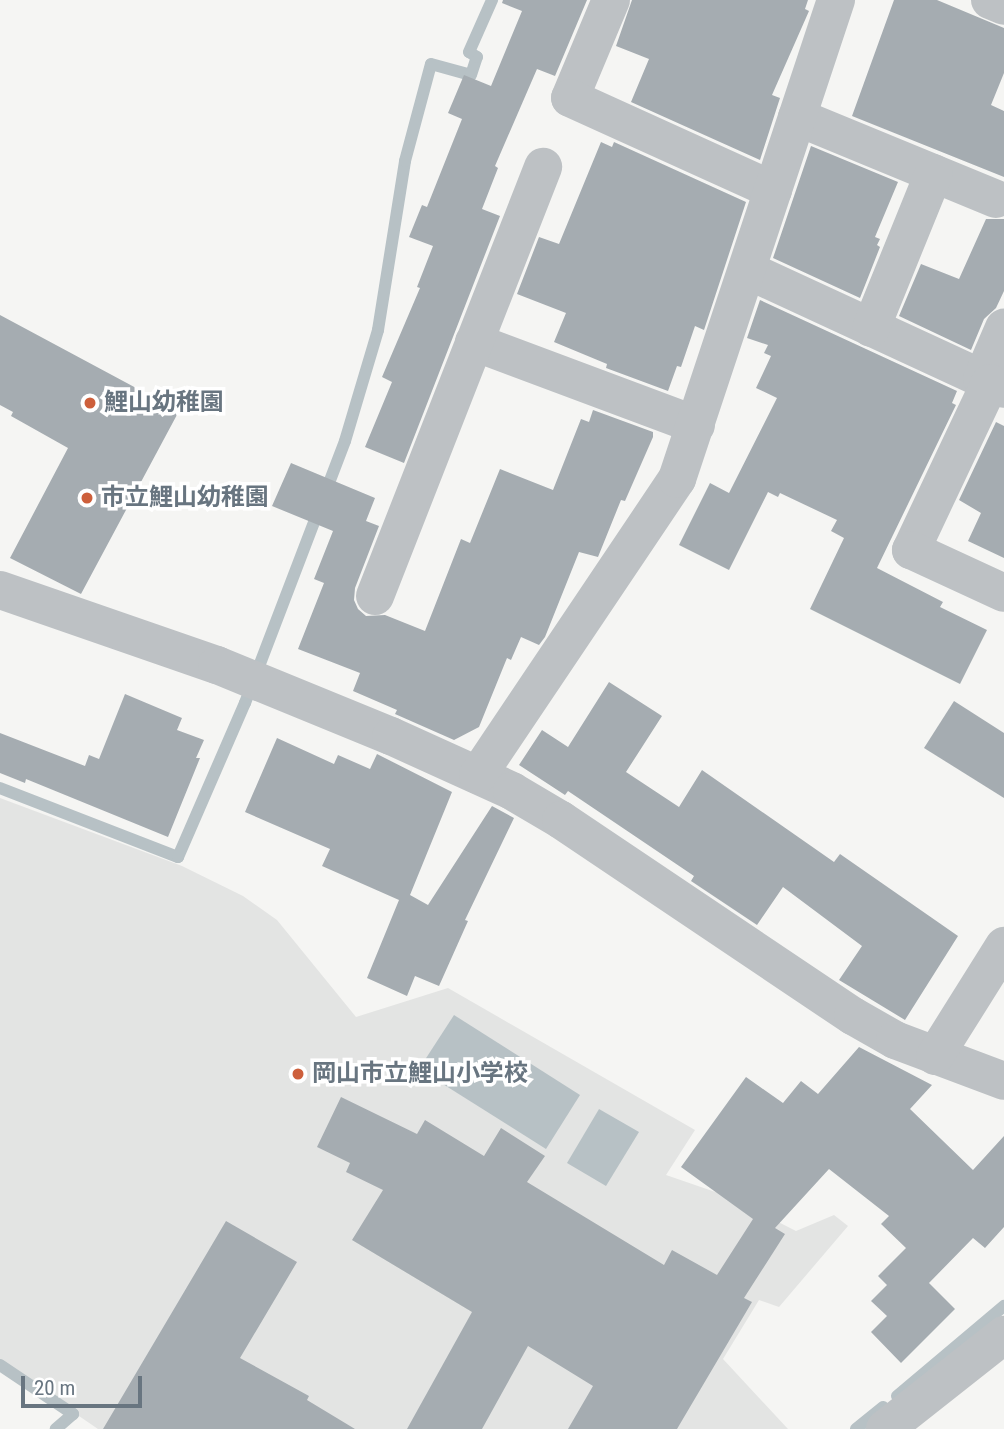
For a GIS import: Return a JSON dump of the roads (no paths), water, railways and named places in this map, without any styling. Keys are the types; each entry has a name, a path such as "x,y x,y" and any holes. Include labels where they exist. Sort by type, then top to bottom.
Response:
{"street":[{"path":"611,0 570,98 773,190"},
{"path":"478,775 677,479 836,0"},
{"path":"990,0 1004,6"},
{"path":"797,117 996,199"},
{"path":"375,596 543,167"},
{"path":"872,328 934,173"},
{"path":"747,270 992,384"},
{"path":"1004,328 992,384 911,550 1004,593"},
{"path":"474,342 695,425"},
{"path":"3,599 217,665 391,736 478,775 561,820 853,1016 895,1040 1004,1081"},
{"path":"935,1056 1004,946"},
{"path":"885,1429 1004,1335"}],"waterway":[{"path":"0,788 178,857 245,703 345,441 378,330 405,161 431,64 471,75 477,57 469,52 492,0"},
{"path":"897,1396 1004,1306"},
{"path":"0,1365 73,1414 56,1429"},
{"path":"856,1429 883,1407"}],"place":[{"name":"鯉山幼稚園","path":"90,403"},
{"name":"市立鯉山幼稚園","path":"87,498"},
{"name":"岡山市立鯉山小学校","path":"298,1074"}]}
